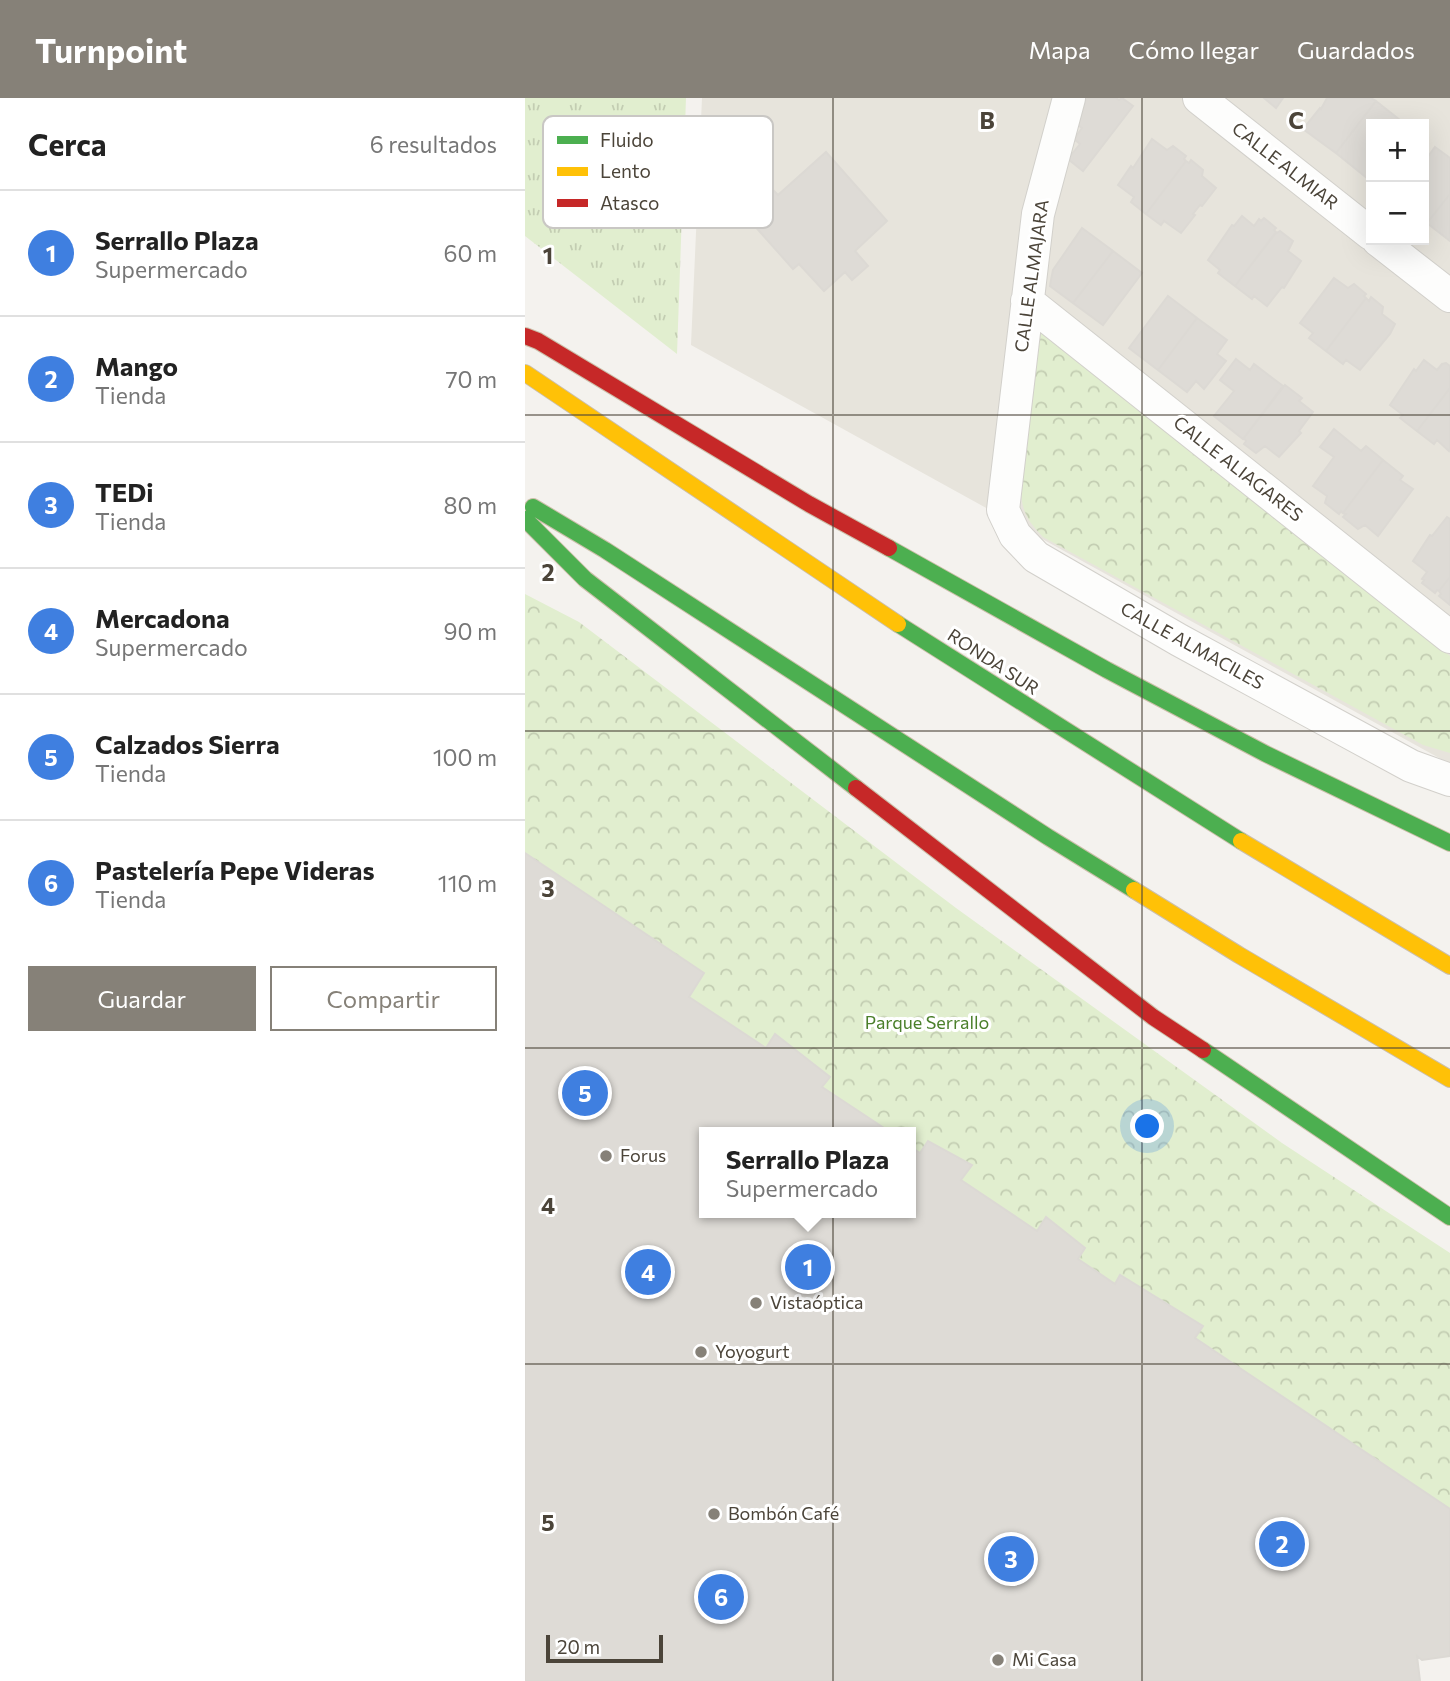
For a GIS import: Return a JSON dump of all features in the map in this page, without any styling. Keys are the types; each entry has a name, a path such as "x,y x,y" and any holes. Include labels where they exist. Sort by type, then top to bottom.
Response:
{"highway":[{"path":"525,336 538,341 809,504 1095,663 1266,754 1450,843"},
{"name":"RONDA SUR","path":"525,373 780,547 1103,755 1368,920 1450,966"},
{"path":"525,502 605,550 1059,844 1238,955 1450,1079"},
{"path":"525,519 585,579 1153,1017 1450,1217"}],"street":[{"name":"CALLE ALMAJARA","path":"1008,457 1038,214 1069,98"},
{"name":"CALLE ALMIAR","path":"1199,98 1366,230"},
{"path":"1384,245 1450,296"},
{"name":"CALLE ALIAGARES","path":"1027,301 1450,637"},
{"name":"CALLE ALMACILES","path":"1008,457 1003,510 1015,535 1035,557 1203,654 1411,765 1450,780"}],"shaded area":[{"path":"702,98 1450,98 1450,764 691,345 696,228 773,228 773,116 701,116"}],"green space":[{"path":"525,98 686,98 685,116 543,116 543,228 681,228 677,354 525,236"},
{"path":"1036,327 1450,656 1450,753 1423,745 1043,537 1026,514 1021,494"},
{"name":"Parque Serrallo","path":"525,594 579,622 956,908 1282,1143 1450,1253 1450,1509 1195,1338 1202,1325 1120,1275 1115,1284 1078,1259 1046,1217 1037,1231 961,1180 971,1166 928,1142 920,1153 916,1150 916,1127 882,1127 822,1087 830,1077 775,1035 766,1048 689,997 704,973 525,853"}],"building":[{"path":"1086,98 1122,98 1133,106 1083,171 1068,159 1080,144 1074,139 1082,128 1078,125"},
{"path":"1264,98 1283,98 1276,108"},
{"path":"1327,98 1371,98 1376,101 1336,153 1303,129"},
{"path":"1376,101 1399,119 1366,119 1366,177 1336,153"},
{"path":"1152,139 1167,150 1173,146 1186,156 1186,161 1146,214 1131,202 1134,197 1118,185"},
{"path":"1435,147 1450,158 1450,194 1429,220 1429,182 1429,155"},
{"path":"826,152 887,221 855,251 868,266 852,280 845,272 824,291 799,264 793,269 757,228 773,228 773,190 778,195"},
{"path":"1191,160 1203,170 1202,176 1216,188 1193,214 1195,215 1181,233 1164,221 1161,225 1146,214 1186,161 1189,163"},
{"path":"1450,194 1450,241 1429,225 1429,220"},
{"path":"1242,216 1254,226 1259,219 1261,221 1264,218 1276,228 1276,232 1235,286 1218,273 1220,270 1208,260 1232,225"},
{"path":"1082,228 1113,251 1073,303 1050,286 1053,270"},
{"path":"1280,231 1293,241 1288,251 1301,261 1284,288 1282,287 1267,306 1235,286"},
{"path":"1113,251 1142,273 1103,325 1073,303"},
{"path":"1334,278 1348,288 1354,284 1366,294 1366,298 1326,351 1309,338 1313,333 1300,323"},
{"path":"1168,296 1197,318 1158,370 1129,348"},
{"path":"1371,297 1383,307 1382,314 1395,324 1360,370 1346,360 1343,364 1326,351 1366,298 1369,301"},
{"path":"1197,318 1227,340 1217,354 1226,361 1204,389 1196,381 1187,392 1158,370"},
{"path":"1236,359 1250,370 1254,364 1283,386 1243,439 1214,416 1234,391 1220,380"},
{"path":"1424,360 1437,370 1442,364 1450,366 1450,388 1417,431 1400,418 1403,415 1390,405 1414,369 1416,371"},
{"path":"1285,385 1302,398 1299,401 1313,412 1299,431 1301,433 1279,457 1265,446 1256,453 1244,444 1244,438"},
{"path":"1450,388 1449,451 1437,440 1434,444 1417,431"},
{"path":"1334,429 1361,451 1366,446 1383,460 1343,513 1341,511 1339,514 1325,503 1327,496 1313,486 1334,457 1320,447"},
{"path":"1383,460 1403,476 1400,480 1413,489 1378,536 1365,525 1358,529 1343,517 1346,514 1343,513"},
{"path":"1447,517 1450,519 1450,577 1435,593 1422,583 1427,572 1413,561 1430,535 1432,536"},
{"path":"1450,577 1450,605 1439,596 1439,591"},
{"path":"525,853 704,973 689,997 766,1048 775,1034 830,1077 822,1087 882,1127 699,1127 699,1218 916,1218 916,1150 920,1153 928,1141 972,1165 961,1180 1037,1231 1046,1217 1085,1248 1078,1259 1115,1284 1120,1275 1203,1326 1195,1338 1450,1509 1450,1656 1422,1660 1417,1656 1420,1681 525,1681"}],"traffic: fast":[{"path":"533,507 605,550 1134,890"},
{"path":"525,519 585,579 856,788"},
{"path":"889,548 1107,670 1266,754 1450,843"},
{"path":"898,624 1241,841"},
{"path":"1203,1050 1450,1217"}],"traffic: slow":[{"path":"525,373 898,624"},
{"path":"1241,841 1450,966"},
{"path":"1134,890 1450,1079"}],"traffic: jam":[{"path":"525,336 538,341 809,504 889,548"},
{"path":"856,788 1153,1017 1203,1050"}],"place":[{"name":"Calzados Sierra","path":"585,1093"},
{"name":"Forus","path":"606,1156"},
{"name":"Serrallo Plaza","path":"808,1267"},
{"name":"Mercadona","path":"648,1272"},
{"name":"Vistaóptica","path":"756,1303"},
{"name":"Yoyogurt","path":"701,1352"},
{"name":"Bombón Café","path":"714,1514"},
{"name":"Mango","path":"1282,1544"},
{"name":"TEDi","path":"1011,1559"},
{"name":"Pastelería Pepe Videras","path":"721,1597"},
{"name":"Mi Casa","path":"998,1660"}]}
